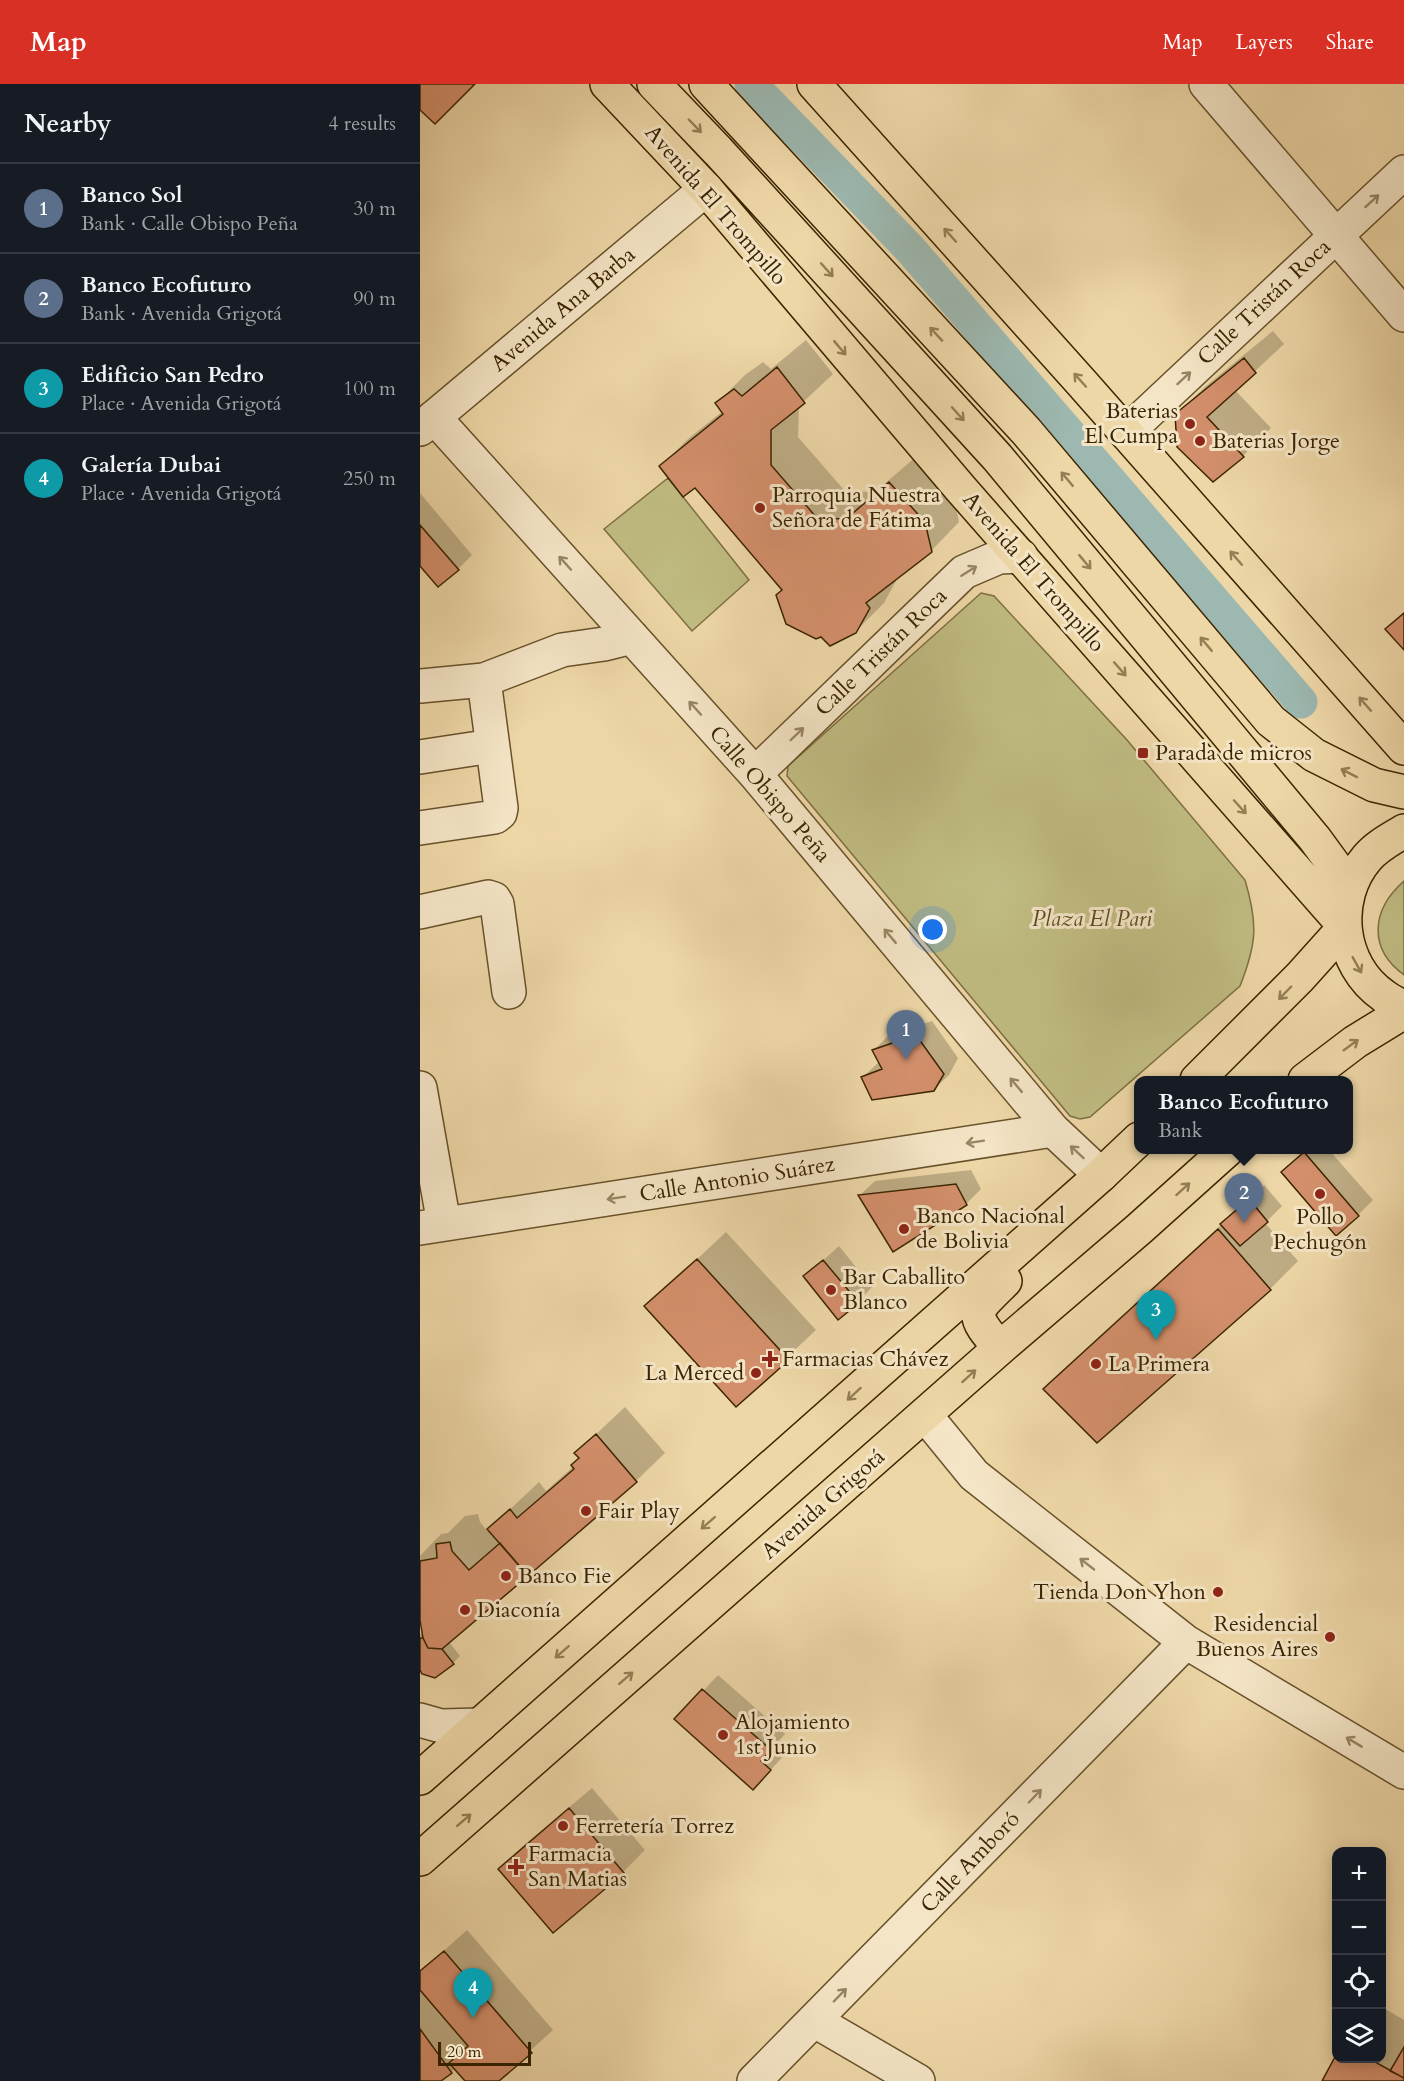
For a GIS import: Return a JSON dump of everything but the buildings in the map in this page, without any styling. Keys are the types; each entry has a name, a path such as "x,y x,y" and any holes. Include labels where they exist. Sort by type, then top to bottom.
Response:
{"main road":[{"name":"Avenida El Trompillo","path":"607,84 706,189 961,489 1344,926"},
{"name":"Avenida El Trompillo","path":"654,84 997,457 1308,830 1350,887"},
{"path":"706,84 1026,431 1271,721 1314,754 1374,785 1404,792"},
{"path":"814,84 1404,748"},
{"path":"765,203 810,312"},
{"path":"1310,1076 1404,1009 1383,996 1364,977 1351,954 1344,926 1345,905 1357,871 1367,857 1404,831"},
{"path":"1201,1076 1293,985 1344,926"},
{"name":"Avenida Grigotá","path":"420,1859 1221,1154"},
{"path":"1000,1348 982,1328 978,1317 981,1304 1100,1190 1122,1156"},
{"path":"420,1778 1122,1156"}],"street":[{"path":"1206,84 1404,315"},
{"name":"Calle Tristán Roca","path":"1126,433 1335,234 1404,172"},
{"name":"Avenida Ana Barba","path":"427,423 706,189"},
{"name":"Calle Obispo Peña","path":"427,423 632,637 755,774 1053,1130 1122,1156"},
{"name":"Calle Tristán Roca","path":"755,774 964,572 999,557 1021,556"},
{"path":"420,686 484,680 562,650 632,637"},
{"path":"420,828 495,817 500,813 484,680"},
{"path":"420,757 492,746"},
{"path":"420,912 488,897 494,898 497,904 509,992"},
{"path":"420,1088 432,1226"},
{"name":"Calle Antonio Suárez","path":"432,1226 1053,1130"},
{"path":"925,1415 974,1474 1186,1642 1404,1772"},
{"name":"Calle Amboró","path":"754,2081 1186,1642"},
{"path":"420,1720 441,1726 480,1725"},
{"path":"815,2021 918,2081"}],"green space":[{"path":"668,478 749,580 692,631 604,529"},
{"name":"Plaza El Pari","path":"981,593 994,596 1127,740 1245,880 1252,909 1254,933 1250,957 1240,986 1137,1076 1134,1076 1134,1079 1090,1117 1080,1119 1070,1116 787,776 788,766"},
{"path":"1404,881 1404,975 1384,953 1379,941 1378,928 1385,904"}],"waterway":[{"path":"751,84 910,249 1301,702"}],"place":[{"name":"Baterias El Cumpa","path":"1190,424"},
{"name":"Baterias Jorge","path":"1200,441"},
{"name":"Parroquia Nuestra Señora de Fátima","path":"760,508"},
{"name":"Parada de micros","path":"1143,753"},
{"name":"Banco Sol","path":"906,1060"},
{"name":"Pollo Pechugón","path":"1320,1194"},
{"name":"Banco Ecofuturo","path":"1244,1223"},
{"name":"Banco Nacional de Bolivia","path":"904,1229"},
{"name":"Bar Caballito Blanco","path":"831,1290"},
{"name":"Edificio San Pedro","path":"1156,1340"},
{"name":"Farmacias Chávez","path":"770,1359"},
{"name":"La Primera","path":"1096,1364"},
{"name":"La Merced","path":"756,1373"},
{"name":"Fair Play","path":"586,1511"},
{"name":"Banco Fie","path":"506,1576"},
{"name":"Tienda Don Yhon","path":"1218,1592"},
{"name":"Diaconía","path":"465,1610"},
{"name":"Residencial Buenos Aires","path":"1330,1637"},
{"name":"Alojamiento 1st Junio","path":"723,1735"},
{"name":"Ferretería Torrez","path":"563,1826"},
{"name":"Farmacia San Matias","path":"516,1867"},
{"name":"Galería Dubai","path":"473,2018"}]}
